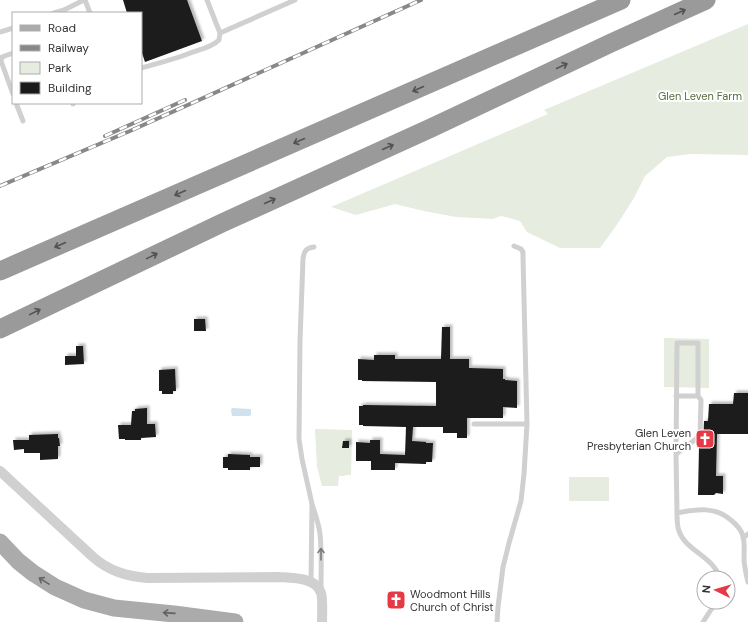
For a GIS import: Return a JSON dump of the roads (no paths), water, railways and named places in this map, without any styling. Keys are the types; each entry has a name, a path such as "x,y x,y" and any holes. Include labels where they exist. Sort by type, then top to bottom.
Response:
{"highway":[{"path":"454,73 597,0"},
{"path":"0,271 621,0"},
{"path":"0,329 222,222 431,128 706,0"}],"main road":[{"path":"0,542 18,561 33,573 55,587 84,600 114,608 235,622"}],"street":[{"path":"0,472 105,567 130,576 147,578 278,577 296,578 312,582 321,593 322,622"}],"lane":[{"path":"57,12 85,0 90,12"},
{"path":"142,68 173,60 211,46 219,40 220,34 207,0"},
{"path":"220,34 295,0"},
{"path":"0,32 12,28"},
{"path":"12,53 2,57 1,62 12,91"},
{"path":"16,104 23,121"},
{"path":"497,622 503,567 522,497 524,474 526,424 523,254 521,249 514,246"},
{"path":"314,247 306,250 303,259 299,413 300,448 320,533 321,593"},
{"path":"676,454 700,436 701,401 698,396 698,343 677,343 676,396 676,454 677,525 680,535 685,541 716,570"},
{"path":"676,396 698,396"},
{"path":"474,424 526,424"},
{"path":"312,504 312,582"},
{"path":"677,513 688,510 718,512 736,525 743,538 744,563 748,582"},
{"path":"743,538 748,534"},
{"path":"703,622 711,610"}],"water":[{"path":"232,408 251,409 251,415 232,416"}],"railway":[{"path":"0,186 130,131 421,0"},
{"path":"105,136 185,100"}],"place":[{"name":"Glen Leven Presbyterian Church","path":"705,439"},
{"name":"Woodmont Hills Church of Christ","path":"396,600"}],"park label":[{"name":"Glen Leven Farm","path":"700,96"}]}
